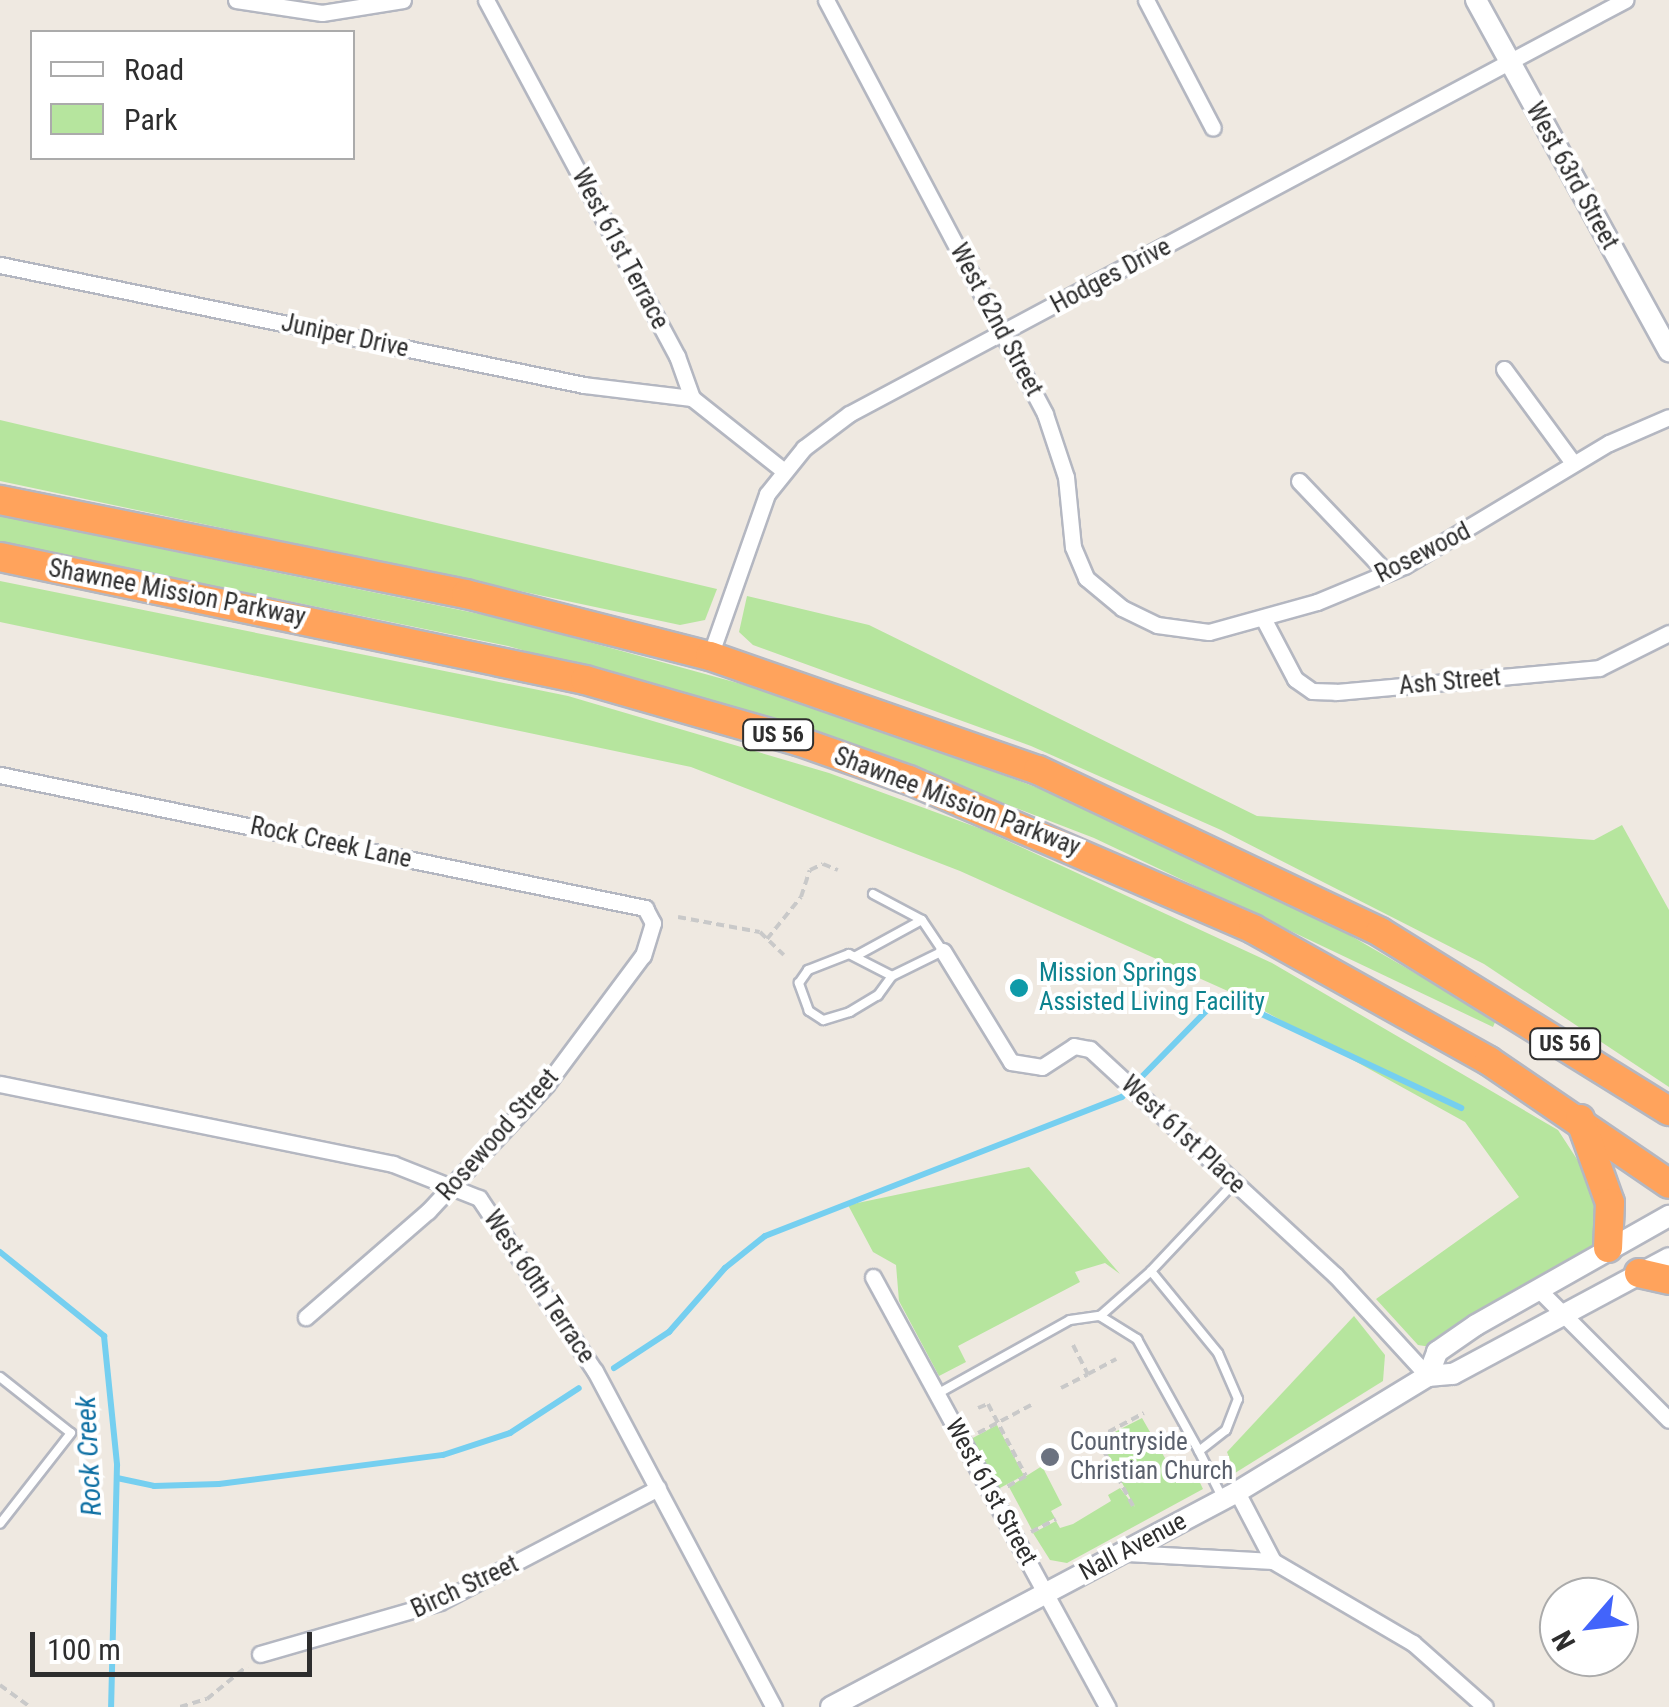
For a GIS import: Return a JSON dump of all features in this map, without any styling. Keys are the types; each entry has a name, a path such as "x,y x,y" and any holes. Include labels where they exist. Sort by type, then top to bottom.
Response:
{"highway":[{"name":"US 56","path":"0,500 466,594 710,656 1038,770 1254,868 1396,941 1669,1110"},
{"name":"Shawnee Mission Parkway","path":"0,557 446,647 798,740 1021,824 1253,928 1580,1119 1669,1184"},
{"path":"1580,1119 1610,1204 1608,1248"},
{"path":"1639,1273 1669,1280"}],"main road":[{"name":"West 63rd Street","path":"1476,0 1669,351"},
{"name":"Nall Avenue","path":"1428,1376 1436,1352 1608,1248 1669,1216"},
{"name":"Nall Avenue","path":"831,1707 1230,1496 1428,1376 1453,1374 1669,1258"}],"street":[{"path":"236,0 322,13 403,0"},
{"name":"West 61st Terrace","path":"486,0 677,356 692,398"},
{"name":"West 62nd Street","path":"826,0 1060,451 1073,547 1086,578 1122,608 1157,625"},
{"path":"1146,0 1214,128"},
{"name":"Hodges Drive","path":"710,656 756,518 783,470 849,414 1625,0"},
{"name":"Juniper Drive","path":"0,266 584,385 692,398"},
{"path":"1504,369 1573,463"},
{"path":"692,398 783,470"},
{"name":"Rosewood","path":"1157,625 1208,632 1263,618 1388,573 1573,463 1669,417"},
{"path":"1299,481 1388,573"},
{"name":"Ash Street","path":"1263,618 1295,679 1312,691 1336,692 1599,668 1669,633"},
{"name":"Rock Creek Lane","path":"0,775 617,901 645,908 653,923"},
{"name":"Rosewood Street","path":"306,1317 455,1185 506,1132 616,994 643,955 653,923"},
{"name":"West 61st Place","path":"943,951 1011,1062 1042,1067 1074,1046 1090,1050 1335,1275 1428,1376"},
{"name":"West 60th Terrace","path":"0,1084 393,1164 455,1185 478,1198 552,1299 774,1707"},
{"name":"West 61st Street","path":"872,1277 1048,1592 1107,1707"},
{"path":"1540,1291 1669,1420"},
{"name":"Birch Street","path":"260,1654 440,1602 658,1488"},
{"path":"1230,1496 1274,1560 1412,1643 1485,1707"},
{"path":"1115,1557 1173,1551 1274,1560"}],"lane":[{"path":"873,894 922,920 943,951 892,976 878,995 850,1012 823,1020 809,1011 799,983 808,970 856,956 922,920"},
{"path":"856,956 892,976"},
{"path":"936,1394 1070,1320 1100,1316 1151,1271 1234,1183"},
{"path":"1151,1271 1218,1353 1238,1399 1226,1430 1199,1451"},
{"path":"1100,1316 1138,1339 1199,1451 1230,1496"},
{"path":"0,1377 71,1433 0,1524"}],"path":[{"path":"767,938 801,896 810,870 823,864 838,870"},
{"path":"678,917 767,938 784,955"},
{"path":"1073,1345 1088,1374"},
{"path":"1061,1388 1116,1359"},
{"path":"978,1408 988,1404 1026,1476 1006,1487"},
{"path":"974,1435 1031,1405"},
{"path":"1133,1506 1097,1438 1144,1413"},
{"path":"1030,1532 1056,1519"},
{"path":"180,1707 208,1699 260,1654"},
{"path":"0,1685 30,1707"}],"green space":[{"path":"0,420 717,589 705,620 680,625 0,481"},
{"path":"0,516 509,620 803,701 1084,805 1327,922 1496,1020 1493,1027 1094,838 834,738 508,646 0,542"},
{"path":"0,581 568,696 829,773 984,830 1272,963 1558,1130 1584,1170 1599,1212 1598,1236 1588,1252 1431,1347 1418,1345 1376,1299 1519,1197 1465,1122 1230,992 960,871 691,767 0,622"},
{"path":"747,596 869,625 1257,816 1594,840 1622,825 1669,910 1669,1087 1484,964 1221,830 1031,746 753,645 739,632"},
{"path":"1029,1167 1120,1274 1105,1263 1075,1272 1080,1282 958,1346 966,1362 939,1376 899,1301 896,1265 873,1252 848,1205"},
{"path":"1354,1316 1385,1355 1383,1381 1235,1473 1227,1452"},
{"path":"1142,1418 1173,1472 1191,1464 1203,1489 1067,1563 1050,1560 1033,1533 1056,1521 1060,1528 1073,1524 1111,1501 1108,1495 1120,1488 1135,1507 1099,1440"},
{"path":"997,1425 1024,1475 999,1488 972,1438"},
{"path":"1042,1466 1062,1505 1051,1511 1055,1518 1032,1530 1009,1487"}],"waterway":[{"path":"614,1368 669,1332 725,1268 765,1236 1122,1097 1213,1004 1236,1002 1461,1108"},
{"name":"Rock Creek","path":"0,1252 104,1336 117,1465 111,1707"},
{"path":"117,1478 154,1486 219,1484 443,1455 510,1433 579,1388"}],"place":[{"name":"Mission Springs Assisted Living Facility","path":"1019,988"},
{"name":"Countryside Christian Church","path":"1050,1457"}]}
